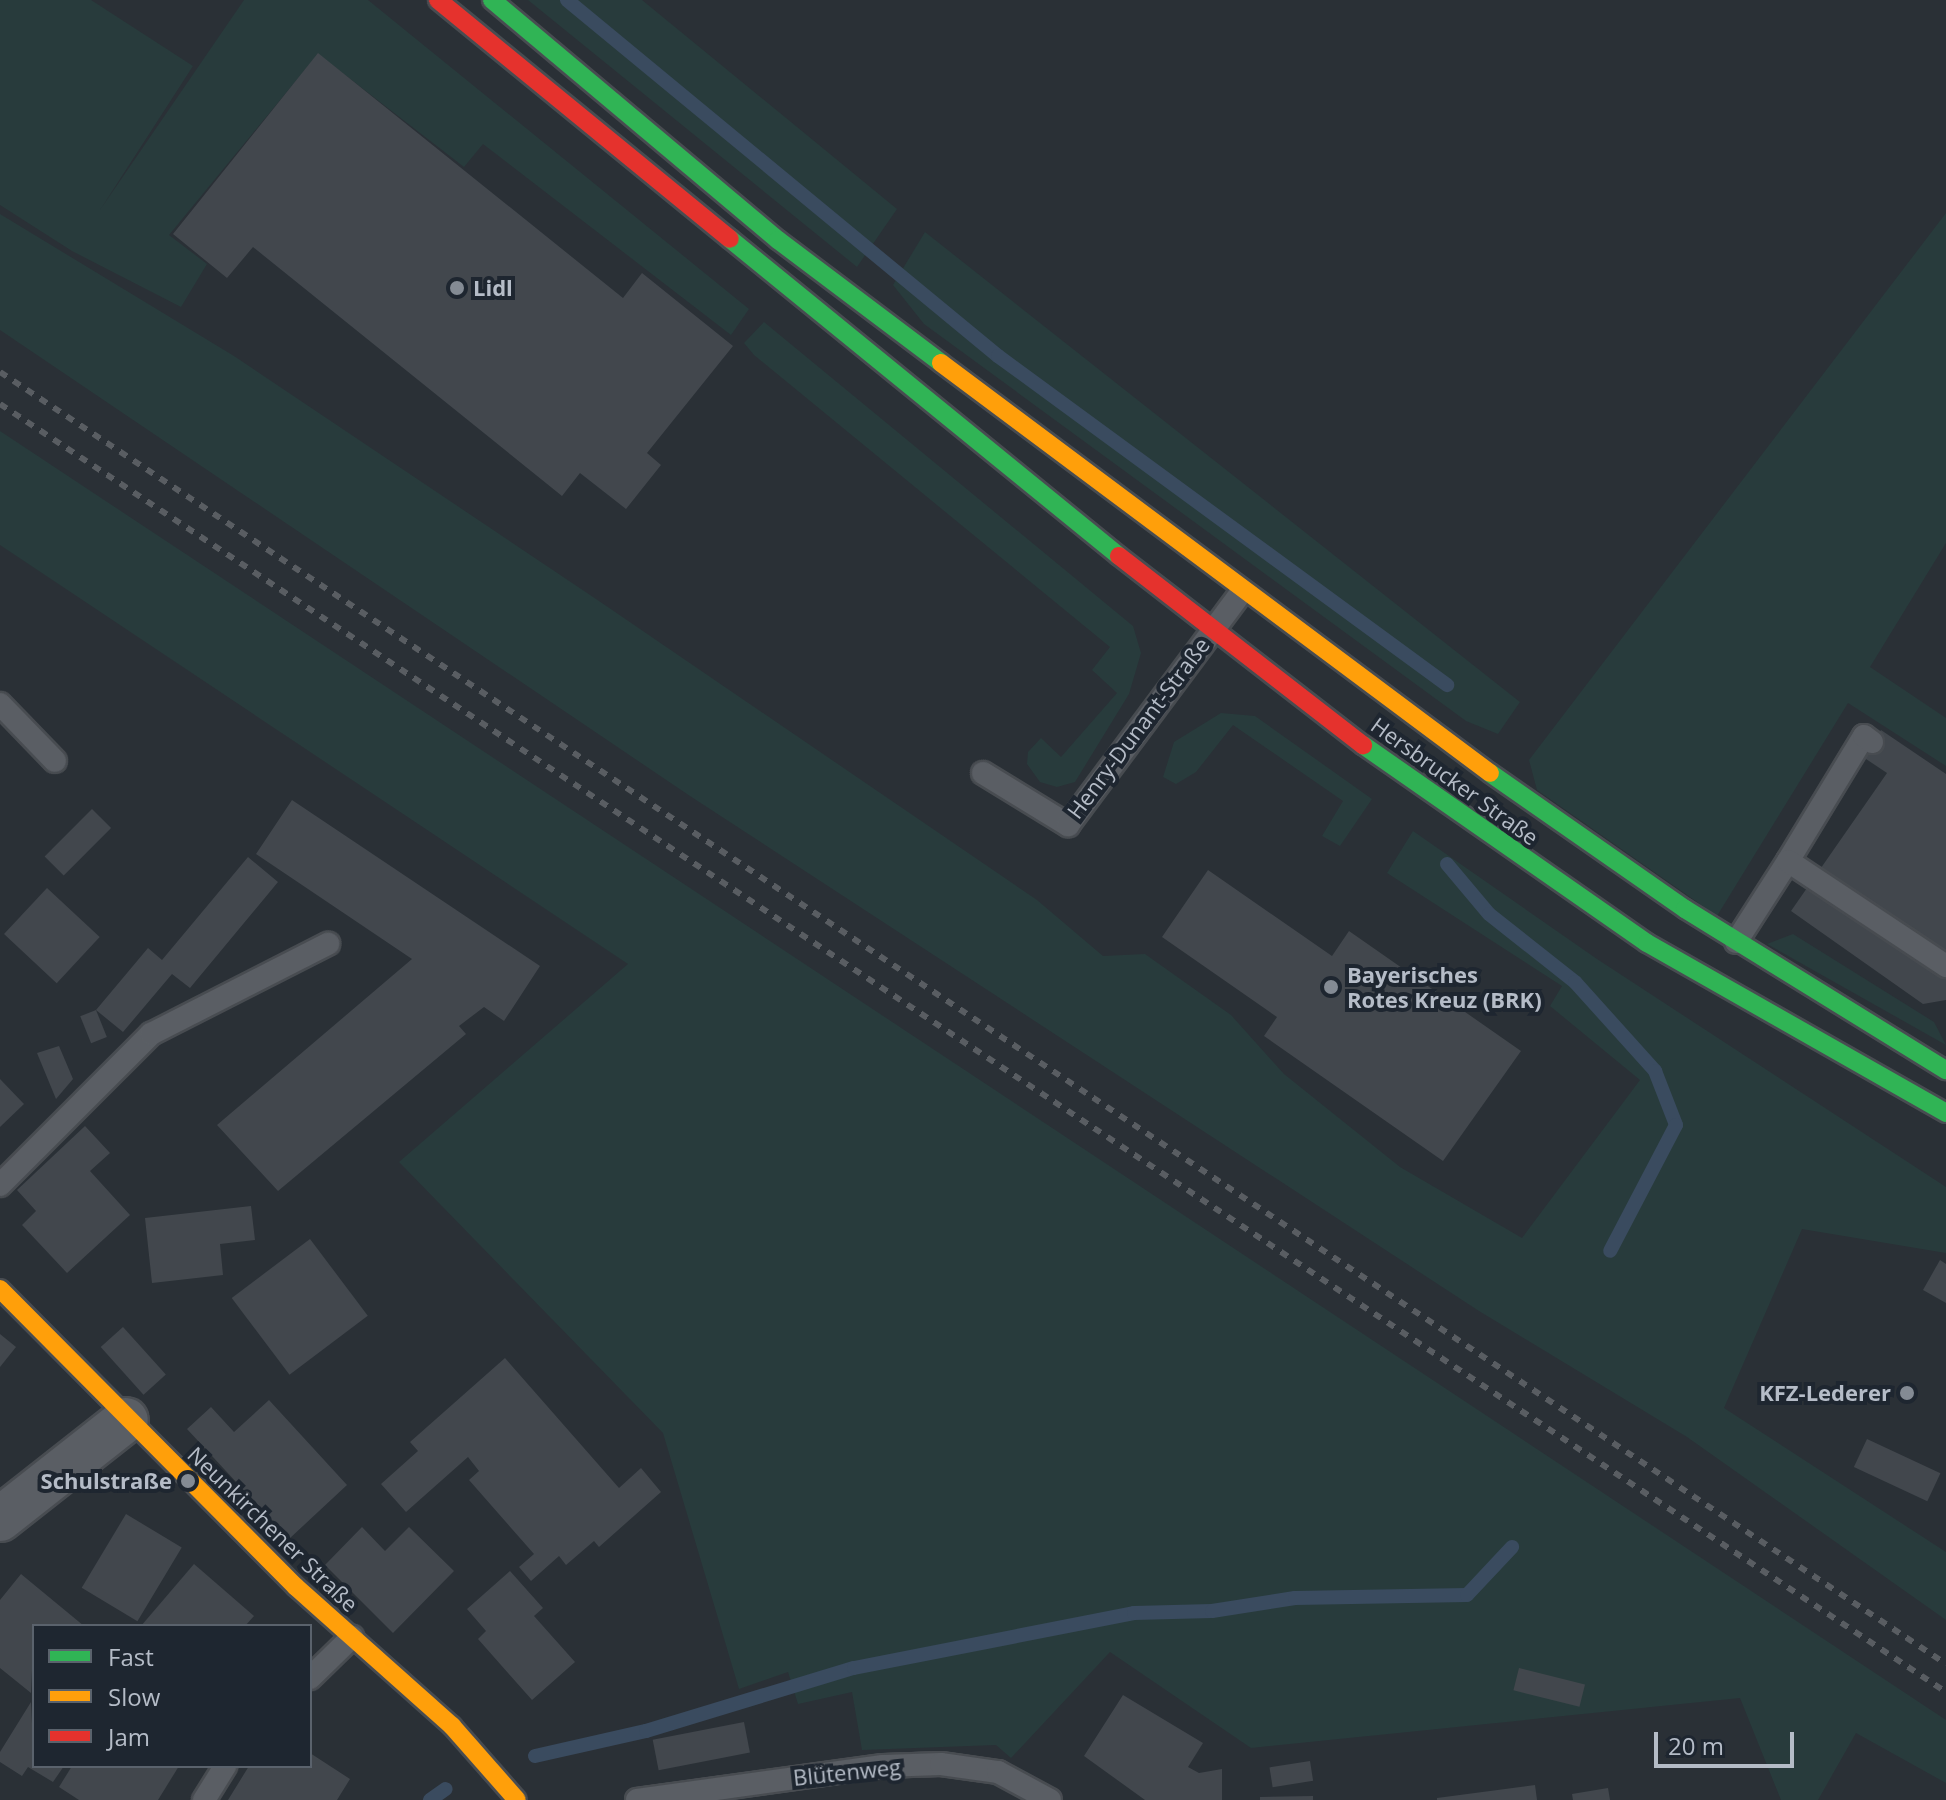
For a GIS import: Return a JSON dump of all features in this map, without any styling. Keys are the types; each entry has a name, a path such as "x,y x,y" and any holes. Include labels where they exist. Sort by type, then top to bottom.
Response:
{"main road":[{"name":"Hersbrucker Straße","path":"438,0 1211,631 1504,848 1647,943 1946,1113"},
{"name":"Hersbrucker Straße","path":"492,0 778,240 1392,705 1736,942 1946,1070"},
{"name":"Neunkirchener Straße","path":"0,1289 126,1420 352,1637 452,1726 517,1800"}],"street":[{"path":"0,1519 126,1420"}],"lane":[{"name":"Henry-Dunant-Straße","path":"983,773 1068,825 1241,593"},
{"path":"0,704 55,761"},
{"path":"1736,942 1864,736 1872,742"},
{"path":"1788,861 1946,966"},
{"path":"0,1185 151,1034 328,944"},
{"path":"312,1676 352,1637"},
{"name":"Blütenweg","path":"637,1800 883,1766 941,1764 998,1772 1050,1800"},
{"path":"204,1800 224,1768"}],"shaded area":[{"path":"0,0 91,0 193,66 100,210 244,0 368,0 749,309 731,335 483,144 464,167 318,54 169,235 207,264 181,307 72,251 0,205"},
{"path":"528,0 642,0 897,209 857,267"},
{"path":"1946,213 1946,543 1870,667 1946,718 1946,766 1848,703 1717,916 1537,790 1529,760"},
{"path":"0,214 234,356 599,601 1037,900 1103,956 1145,954 1231,1015 1284,1074 1400,1167 1522,1238 1640,1080 1550,1006 1562,986 1387,873 1413,831 1597,959 1946,1187 1946,1253 1802,1229 1724,1408 1946,1552 1946,1620 1687,1437 1479,1311 690,796 0,330"},
{"path":"925,232 1520,702 1498,734 1466,721 924,324 893,285"},
{"path":"764,322 1133,626 1141,653 1129,694 1075,782 1057,787 1040,782 1027,764 1028,752 1041,738 1061,757 1117,693 1092,670 1110,647 754,355 744,343"},
{"path":"0,431 1946,1720 1946,1783 1856,1733 1818,1800 1781,1800 1740,1698 1251,1748 1110,1652 1011,1758 996,1745 862,1750 852,1692 798,1704 788,1672 739,1689 663,1433 399,1162 628,964 0,545"},
{"path":"1221,713 1255,716 1372,799 1340,846 1322,836 1343,801 1233,725 1196,772 1176,784 1163,777 1174,742"},
{"path":"1793,934 1934,1022 1946,1045 1767,944"}],"building":[{"name":"Lidl","path":"318,53 623,298 642,273 733,346 647,453 661,465 626,509 580,473 562,496 253,247 227,278 173,234"},
{"path":"1881,730 1946,774 1946,1000 1923,1004 1791,911 1887,773 1863,757"},
{"path":"292,800 540,966 504,1021 484,1007 459,1026 466,1034 278,1191 217,1125 412,959 256,854"},
{"path":"92,809 111,828 64,875 45,856"},
{"path":"248,857 278,882 190,988 172,974 123,1032 96,1010 148,948 162,960"},
{"name":"Bayerisches Rotes Kreuz (BRK)","path":"1208,870 1332,956 1349,931 1521,1051 1443,1161 1264,1036 1277,1017 1162,937"},
{"path":"47,888 100,937 57,983 4,934"},
{"path":"96,1010 107,1037 91,1043 80,1016"},
{"path":"59,1046 73,1079 56,1099 37,1053"},
{"path":"0,1079 24,1104 0,1127"},
{"path":"85,1126 110,1153 90,1171 130,1215 67,1273 22,1225 36,1211 17,1190"},
{"path":"251,1206 255,1240 220,1244 223,1275 152,1283 145,1218"},
{"path":"310,1239 368,1316 290,1375 232,1298"},
{"path":"1940,1260 1946,1264 1946,1303 1923,1290"},
{"path":"123,1327 166,1375 144,1395 101,1347"},
{"path":"0,1334 16,1347 0,1367"},
{"path":"505,1358 619,1488 641,1468 661,1492 599,1547 594,1541 566,1565 559,1556 531,1581 519,1567 534,1554 469,1480 479,1471 468,1457 406,1512 381,1484 418,1451 410,1442"},
{"path":"269,1400 347,1485 289,1539 187,1429 211,1407 234,1432"},
{"path":"1867,1439 1940,1473 1927,1501 1854,1467"},
{"path":"126,1514 182,1547 137,1621 82,1588"},
{"path":"362,1527 385,1551 409,1527 454,1571 393,1633 325,1565"},
{"path":"194,1564 254,1616 247,1624 143,1624"},
{"path":"510,1571 543,1608 534,1616 575,1662 532,1700 478,1639 486,1631 467,1609"},
{"path":"21,1574 82,1624 32,1624 31,1693 0,1668 0,1600"},
{"path":"1519,1668 1585,1684 1579,1707 1513,1690"},
{"path":"1123,1695 1203,1743 1188,1767 1199,1773 1222,1769 1222,1800 1145,1800 1084,1756"},
{"path":"31,1702 32,1768 63,1768 53,1782 28,1767 22,1776 0,1762 0,1752"},
{"path":"744,1722 750,1752 659,1770 653,1740"},
{"path":"312,1754 350,1779 337,1800 228,1800 248,1768 312,1768"},
{"path":"1310,1761 1313,1781 1273,1787 1270,1767"},
{"path":"71,1768 178,1768 158,1800 79,1800 59,1787"},
{"path":"1535,1785 1537,1800 1437,1800 1437,1798"},
{"path":"1608,1788 1610,1800 1573,1800 1572,1794"},
{"path":"1313,1796 1313,1800 1260,1800 1260,1797"}],"waterway":[{"path":"567,0 998,356 1447,685"},
{"path":"1447,864 1489,914 1575,982 1655,1071 1676,1125 1610,1251"},
{"path":"535,1756 646,1731 854,1668 1134,1613 1212,1611 1295,1598 1467,1595 1512,1547"},
{"path":"430,1800 446,1789"}],"railway":[{"path":"0,372 1946,1664"},
{"path":"0,404 1946,1692"}],"traffic: fast":[{"path":"492,0 778,240 941,363"},
{"path":"730,239 1119,556"},
{"path":"1363,745 1647,943 1946,1113"},
{"path":"1490,773 1685,909 1946,1070"}],"traffic: slow":[{"path":"941,363 1490,773"},
{"path":"0,1289 296,1587 452,1726 517,1800"}],"traffic: jam":[{"path":"438,0 730,239"},
{"path":"1119,556 1363,745"}],"place":[{"name":"Lidl","path":"457,288"},
{"name":"Bayerisches Rotes Kreuz (BRK)","path":"1331,987"},
{"name":"KFZ-Lederer","path":"1907,1393"},
{"name":"Schulstraße","path":"188,1481"}]}
